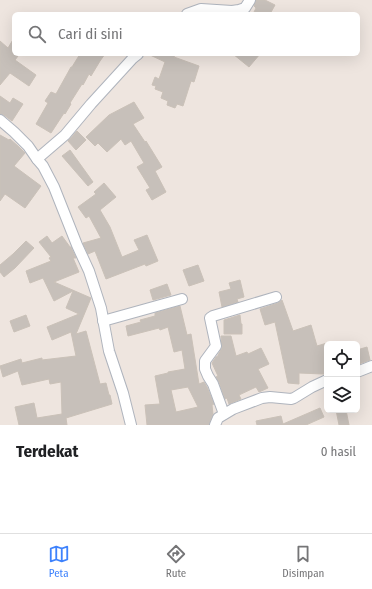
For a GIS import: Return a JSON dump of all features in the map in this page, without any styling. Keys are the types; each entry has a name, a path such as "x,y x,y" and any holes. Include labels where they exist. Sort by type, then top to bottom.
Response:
{"street":[{"path":"193,12 201,9 239,10 245,8 250,0"},
{"path":"37,159 65,135 91,104 136,56"},
{"path":"0,120 28,146 43,166 54,187 89,271 101,308 109,350 123,393 131,425"},
{"path":"224,414 213,384 205,368 205,361 216,346 210,318 212,316 276,297"},
{"path":"103,321 182,299"},
{"path":"360,371 372,366"},
{"path":"215,425 218,418 233,409 262,398 270,397 291,399 324,381"}],"building":[{"path":"256,0 265,0 275,5 271,12 254,12 256,8 254,6"},
{"path":"0,41 8,48 12,41 12,56 18,56 15,60 36,75 29,86 10,73 0,85"},
{"path":"79,56 104,56 91,76 89,74 83,85 82,84 65,114 64,113 51,133 36,124 48,103 45,101 51,92 56,94"},
{"path":"152,56 174,56 199,66 194,82 191,81 183,106 177,104 175,108 167,105 168,101 161,98 163,92 155,89 156,86 152,85 155,77 159,79 165,62"},
{"path":"235,56 258,56 249,67"},
{"path":"0,96 10,103 13,98 23,104 12,121 0,114"},
{"path":"134,102 144,118 133,124 145,142 146,141 162,167 155,171 166,192 152,200 146,190 150,188 137,167 144,163 131,141 125,145 121,139 107,152 98,143 95,146 86,137 109,115"},
{"path":"77,131 86,140 76,150 68,141"},
{"path":"0,135 9,140 10,139 25,153 14,166 41,186 25,208 5,194 0,201"},
{"path":"70,150 93,182 88,186 62,156"},
{"path":"104,183 116,197 100,210 110,227 122,257 139,250 134,240 147,235 158,261 146,266 145,264 106,279 95,251 88,254 83,243 101,238 89,216 86,218 78,207 96,194 94,192"},
{"path":"47,236 52,243 62,236 71,247 76,258 73,258 79,272 54,282 91,298 76,334 86,331 100,384 106,383 112,404 66,418 67,425 19,425 15,407 34,403 37,418 62,414 61,382 50,384 49,379 22,385 18,371 3,377 0,366 21,359 22,363 42,358 42,360 76,356 71,332 52,340 47,327 79,314 66,308 73,291 54,301 43,278 30,283 26,271 51,261 49,258 51,257 39,242"},
{"path":"26,241 34,248 4,277 0,272 0,265"},
{"path":"198,265 204,281 189,286 183,270"},
{"path":"240,280 244,297 237,299 238,302 222,307 219,292 231,289 229,283"},
{"path":"167,284 171,295 153,300 150,290"},
{"path":"282,300 293,331 311,325 317,346 324,344 324,374 299,373 299,384 288,383 275,322 265,325 260,309 278,303"},
{"path":"180,306 187,335 191,334 199,384 204,382 214,404 212,405 213,414 209,425 147,425 145,405 160,404 155,376 185,369 182,350 174,352 168,327 128,336 126,326 155,316 155,313","holes":["188,387 198,407 176,412 171,390"]},
{"path":"26,315 30,326 14,332 10,321"},
{"path":"240,315 242,334 224,334 224,320"},
{"path":"221,336 231,336 236,356 247,352 248,354 261,348 269,364 258,369 268,388 259,392 256,387 239,395 241,399 229,404 227,398 225,399 216,377 218,376 212,363 222,348"},
{"path":"367,347 370,360 360,364 360,349"},
{"path":"320,408 324,417 306,425 257,425 256,421 281,416 283,424"},
{"path":"337,413 347,413 349,425 339,425"}]}
